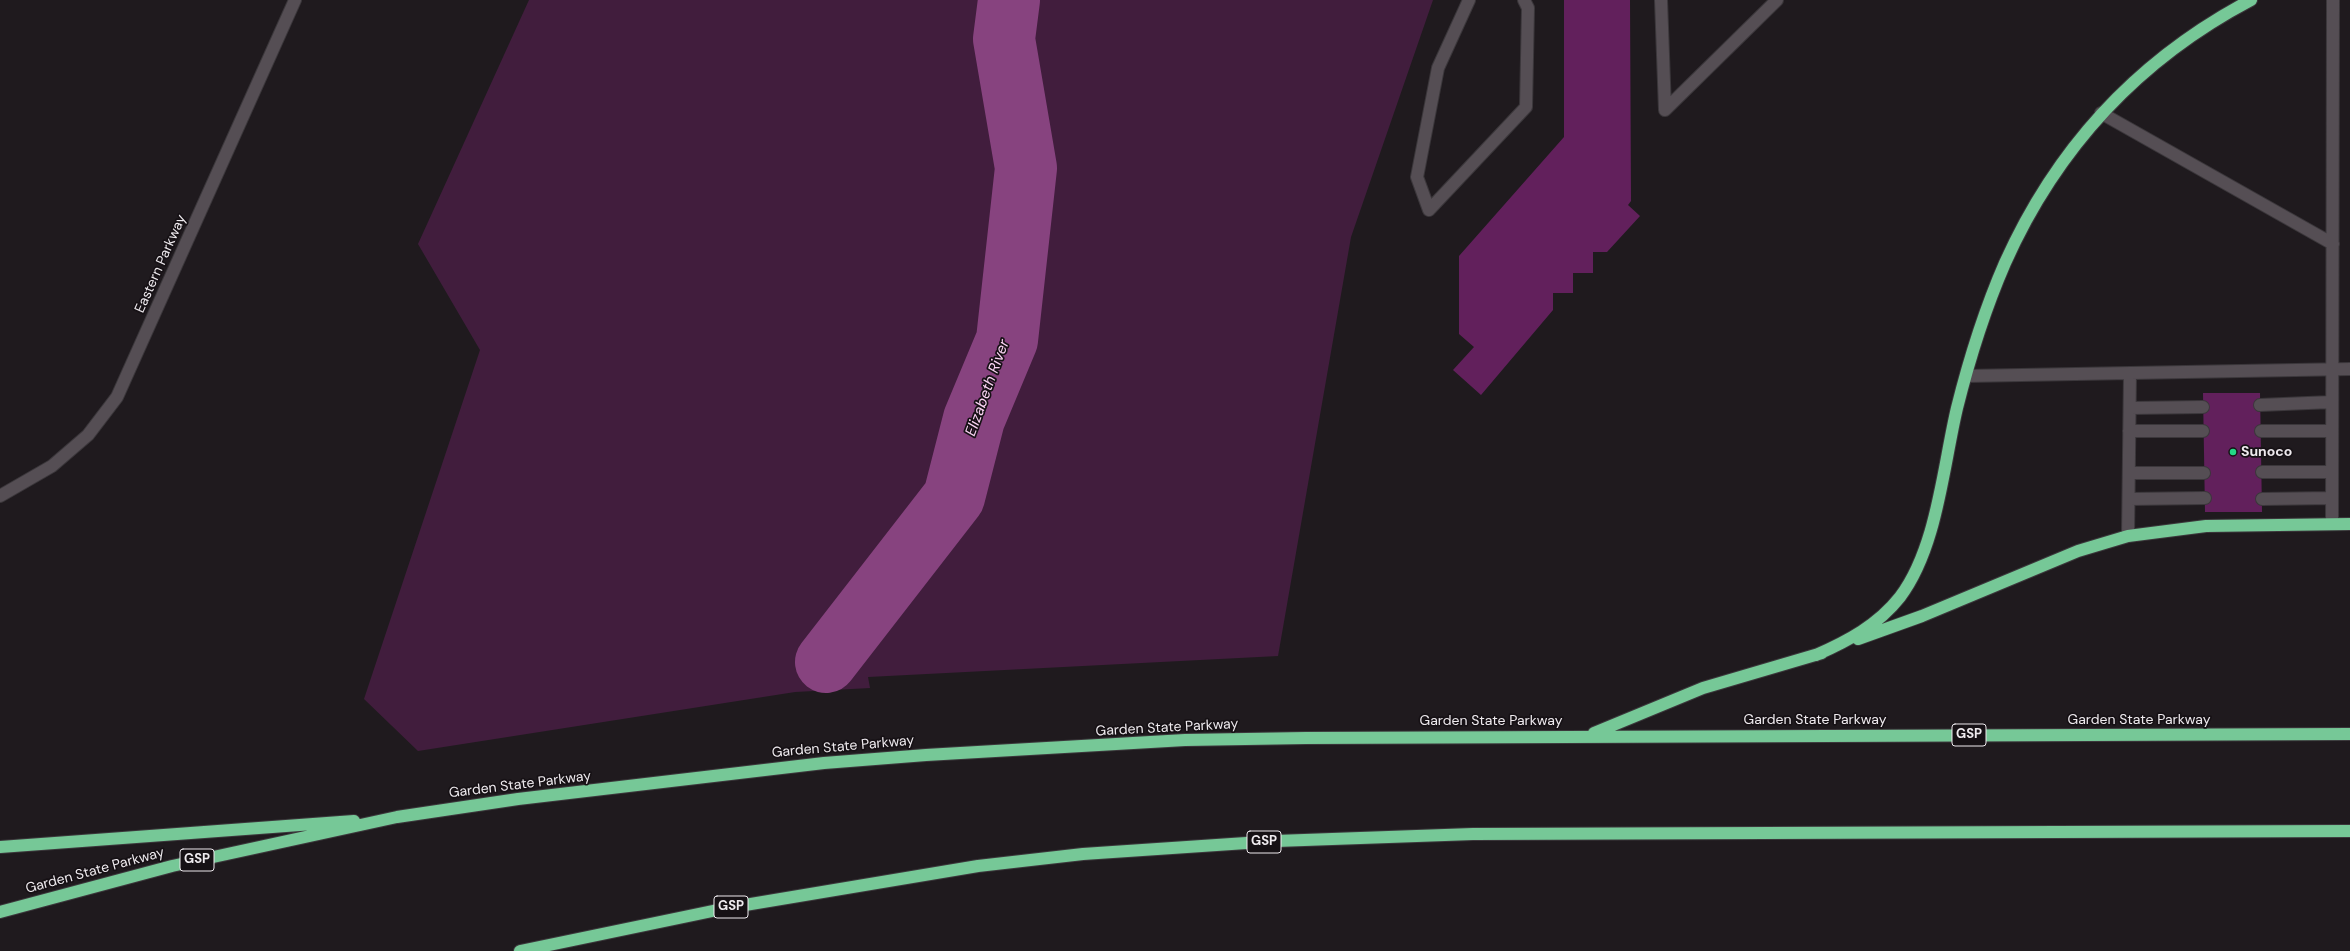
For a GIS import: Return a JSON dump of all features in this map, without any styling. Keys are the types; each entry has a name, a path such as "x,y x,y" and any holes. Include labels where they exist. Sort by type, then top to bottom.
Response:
{"highway":[{"path":"1816,655 1841,644 1885,614 1901,595 1915,571 1934,516 1966,376 1990,302 2021,231 2059,168 2101,113 2136,78 2162,56 2222,16 2251,0"},
{"path":"1588,736 1704,688 1816,655 1922,616 2078,552 2128,536 2206,526 2350,524"},
{"name":"Garden State Parkway","path":"0,912 172,866 397,817 518,799 597,791 816,764 926,755 1185,740 1588,736 2350,734"},
{"path":"0,847 397,817"},
{"name":"GSP","path":"520,951 566,940 726,908 896,878 978,866 1083,854 1276,841 1473,834 2350,831"}],"street":[{"name":"Eastern Parkway","path":"0,496 52,466 88,434 118,397 295,0"},
{"path":"1469,0 1438,68 1417,177 1429,210 1526,107 1528,8 1524,0"},
{"path":"1661,0 1665,110 1777,0"},
{"path":"2332,524 2333,0"},
{"path":"2101,113 2333,244"},
{"path":"1966,376 2350,369"},
{"path":"2128,536 2130,373"},
{"path":"2260,404 2332,402"},
{"path":"2130,408 2203,406"},
{"path":"2130,431 2204,431"},
{"path":"2261,431 2332,431"},
{"path":"2262,472 2332,472"},
{"path":"2129,473 2204,473"},
{"path":"2129,499 2205,498"},
{"path":"2262,499 2332,498"}],"shaded area":[{"path":"529,0 1433,0 1351,237 1278,656 868,677 870,688 795,692 418,751 364,699 480,350 418,244"}],"building":[{"path":"1564,0 1630,0 1631,201 1628,205 1640,216 1607,252 1593,252 1593,273 1573,273 1573,293 1553,293 1553,310 1481,395 1453,370 1474,347 1459,334 1459,256 1564,137"},
{"name":"Sunoco","path":"2203,393 2260,393 2262,512 2205,512"}],"waterway":[{"name":"Elizabeth River","path":"826,662 954,497 974,419 1007,340 1026,168 1004,39 1009,0"}],"place":[{"name":"Sunoco","path":"2233,452"}]}
